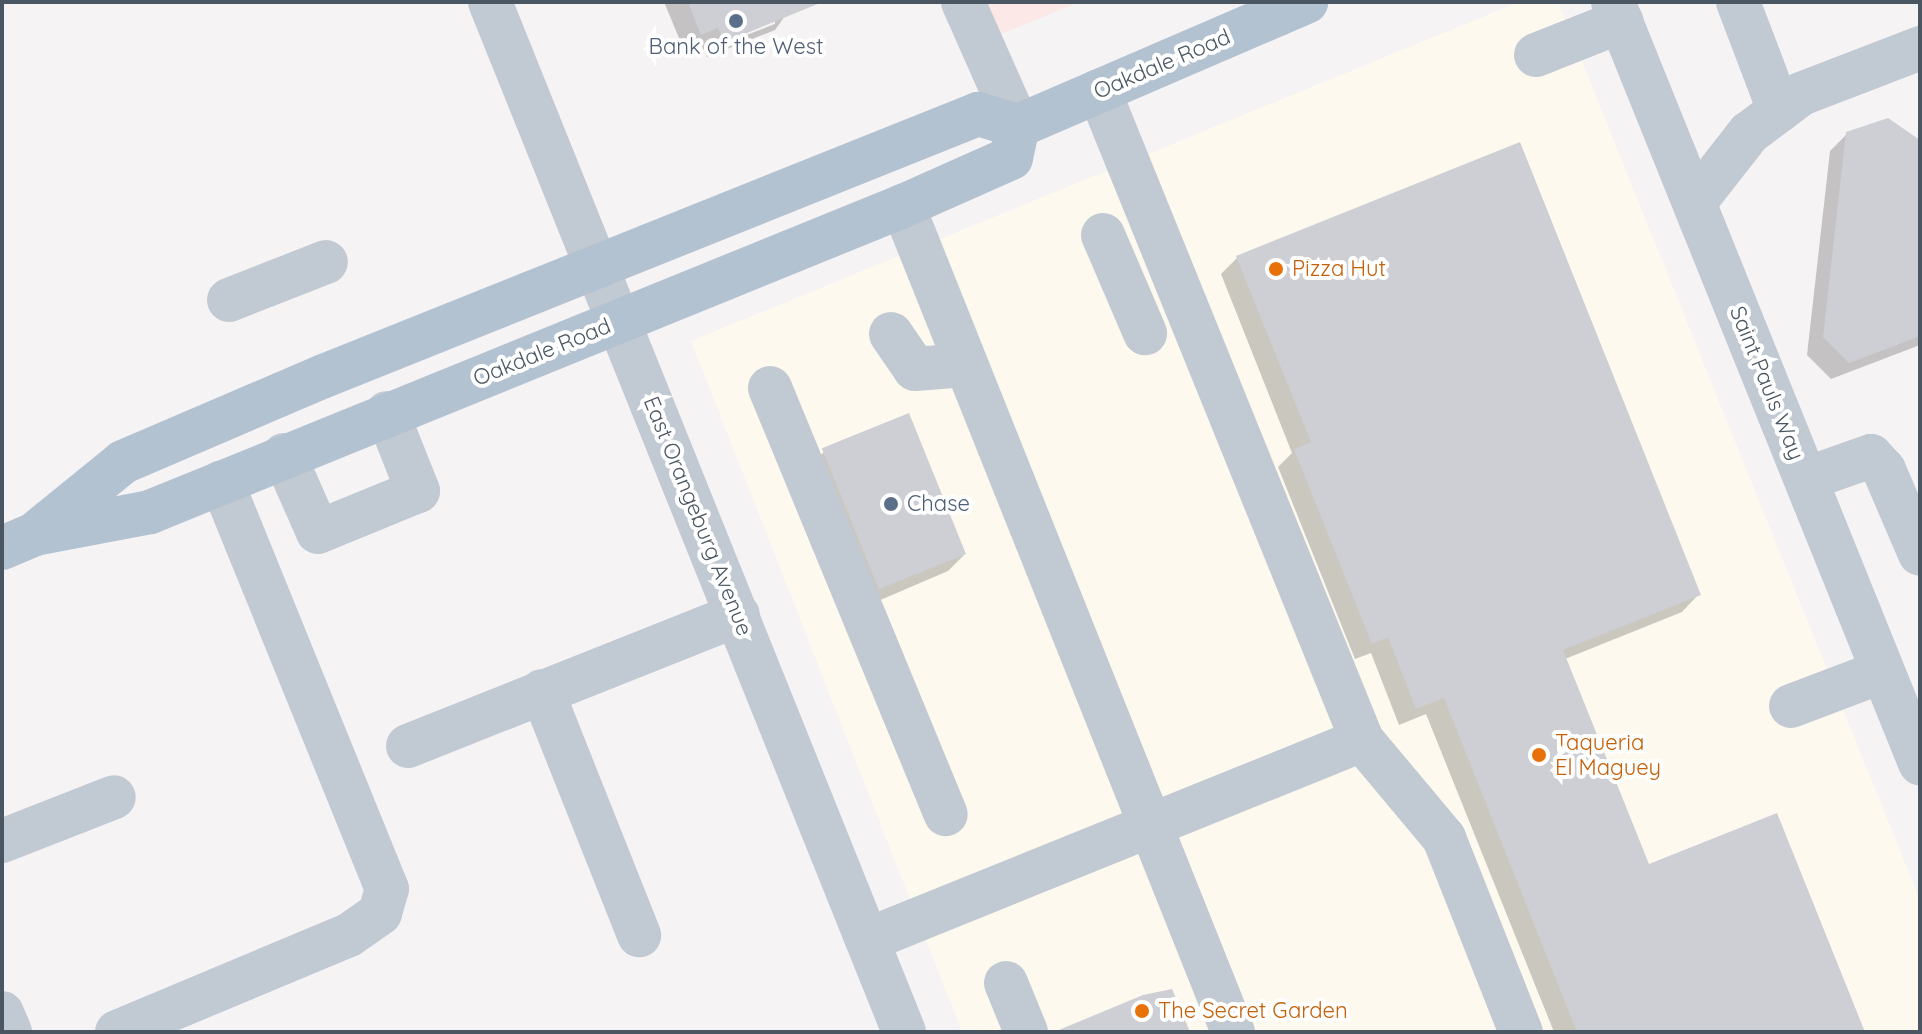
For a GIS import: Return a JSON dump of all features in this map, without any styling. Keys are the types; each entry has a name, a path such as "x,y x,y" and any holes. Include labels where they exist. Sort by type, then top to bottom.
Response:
{"main road":[{"name":"Oakdale Road","path":"18,541 123,462 598,265 978,114 1018,126 1298,3"},
{"name":"Oakdale Road","path":"18,541 150,512 387,413 903,206 1011,158 1018,126"}],"street":[{"name":"East Orangeburg Avenue","path":"490,2 904,1032"},
{"path":"963,2 1018,126"},
{"path":"1738,2 1779,110"},
{"path":"1536,55 1618,11"},
{"name":"Saint Pauls Way","path":"1618,11 1918,754"},
{"path":"1695,202 1749,133 1779,110 1846,73 1920,48"},
{"path":"1099,91 1362,740 1444,838 1521,1032"},
{"path":"903,206 1233,1032"},
{"path":"1103,235 1145,333"},
{"path":"229,300 326,262"},
{"path":"891,334 915,369 966,365"},
{"path":"770,388 946,814"},
{"path":"284,455 318,532 418,491 387,413"},
{"path":"1806,479 1871,456 1884,470 1920,554"},
{"path":"117,1032 349,935 380,913 387,889 384,866 222,482"},
{"path":"408,746 738,615"},
{"path":"1791,706 1883,671"},
{"path":"542,691 639,935"},
{"path":"867,940 1152,830 1362,740"},
{"path":"2,841 114,797"},
{"path":"1006,983 1026,1032"},
{"path":"2,1013 10,1032"}],"shaded area":[{"path":"974,2 1080,2 988,39"},
{"path":"1519,2 1558,2 1920,900 1920,1032 962,1032 691,341"}],"building":[{"name":"Bank of the West","path":"688,2 820,3 725,42 718,28 701,35"},
{"path":"1888,118 1920,140 1920,336 1849,363 1823,337 1846,132"},
{"path":"1520,142 1701,595 1563,650 1649,864 1777,813 1865,1032 1577,1032 1444,698 1416,709 1388,637 1372,644 1294,449 1311,442 1236,256"},
{"name":"Chase","path":"909,413 966,554 879,589 822,448"},
{"name":"The Secret Garden","path":"1172,989 1190,1032 1054,1032 1143,995"}],"place":[{"name":"Bank of the West","path":"736,21"},
{"name":"Pizza Hut","path":"1276,269"},
{"name":"Chase","path":"891,504"},
{"name":"Taqueria El Maguey","path":"1539,755"},
{"name":"The Secret Garden","path":"1142,1011"}]}
